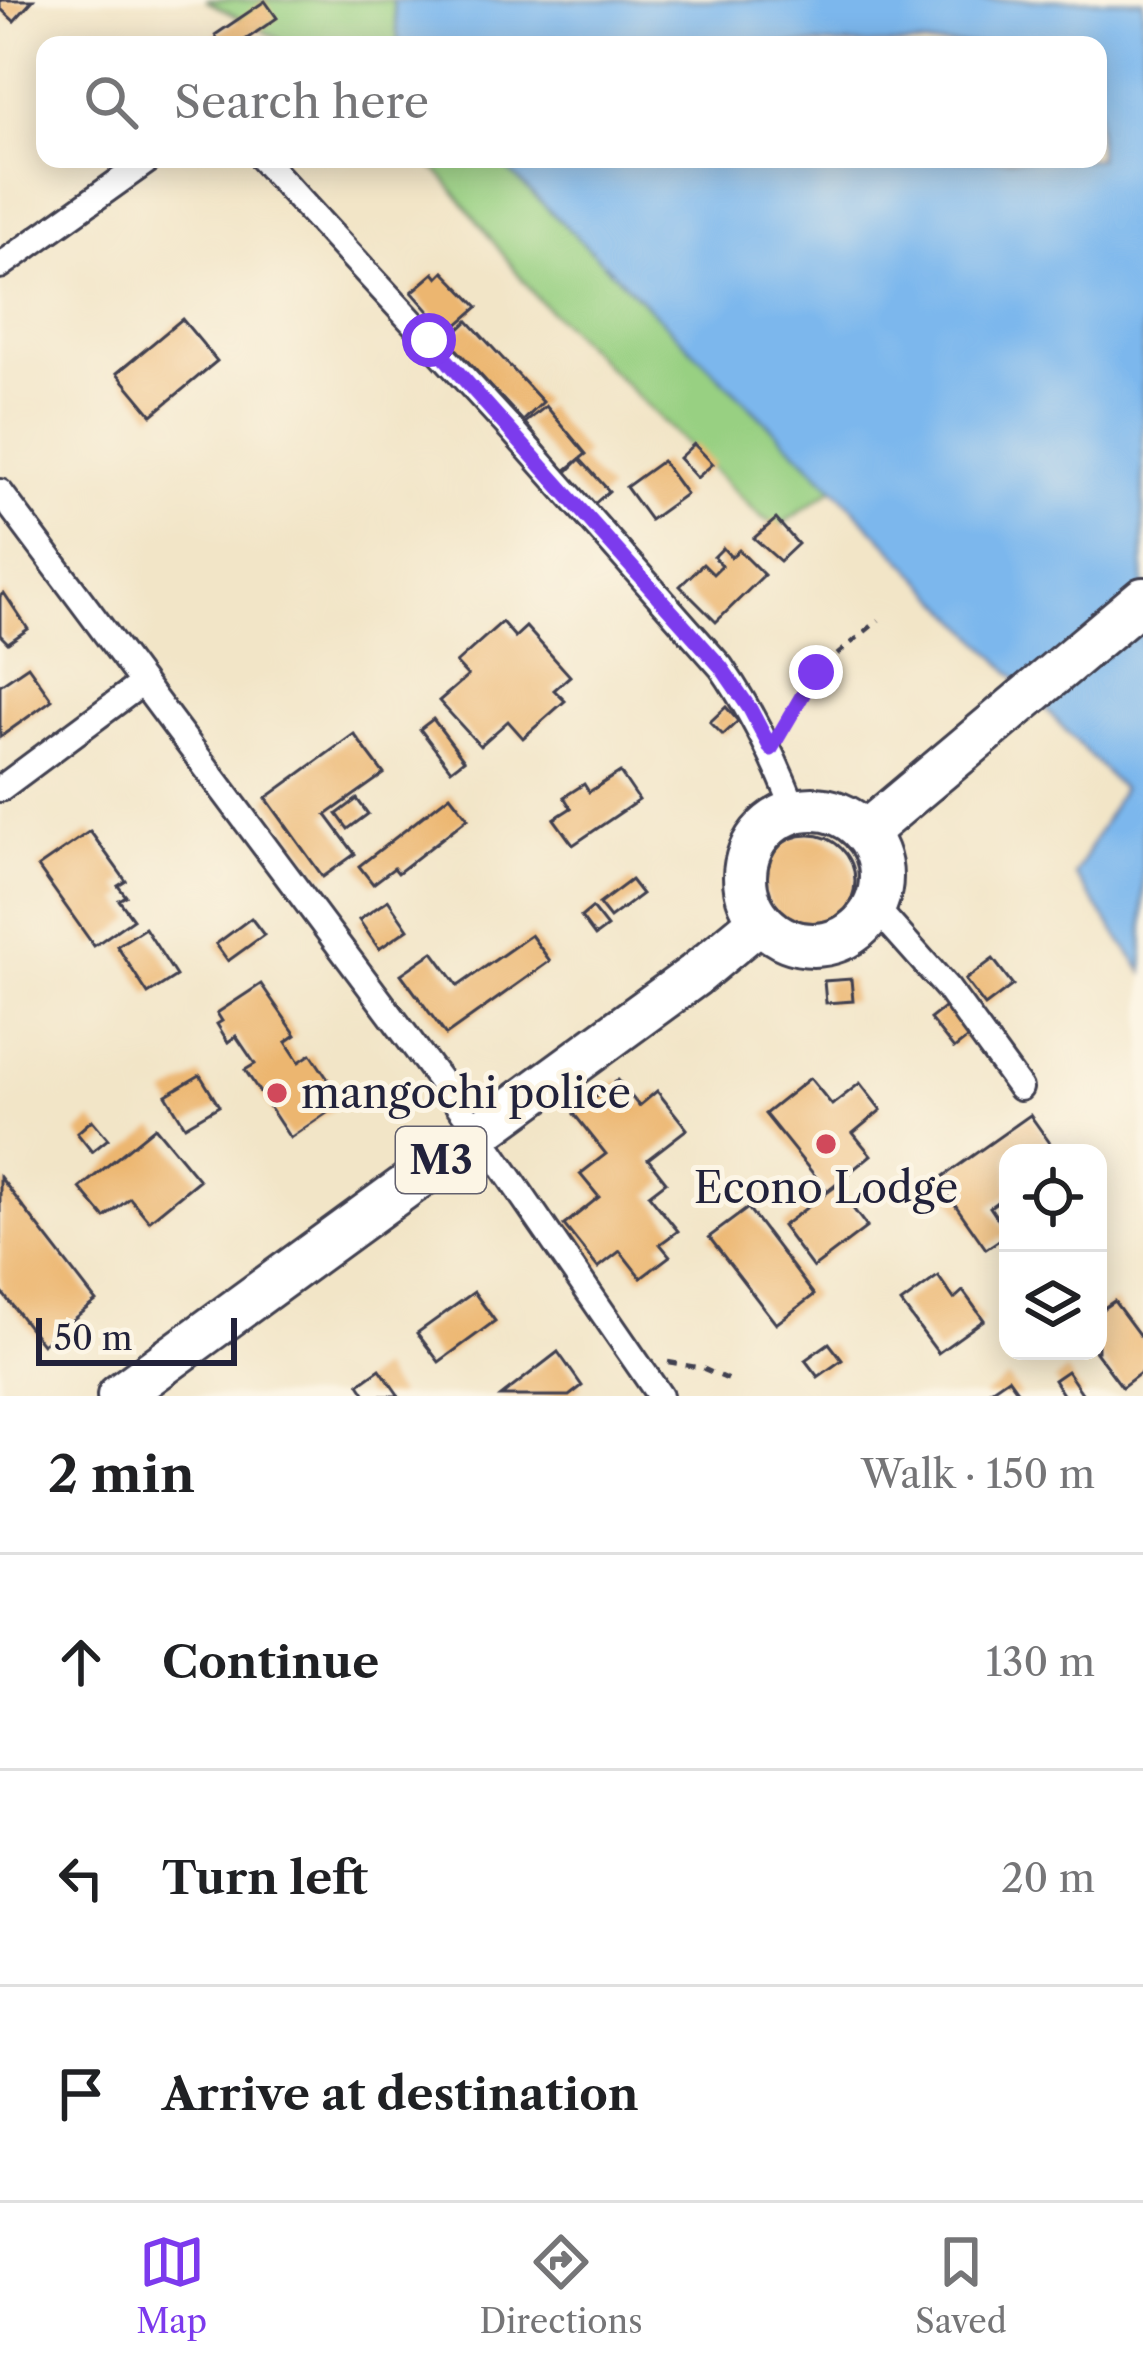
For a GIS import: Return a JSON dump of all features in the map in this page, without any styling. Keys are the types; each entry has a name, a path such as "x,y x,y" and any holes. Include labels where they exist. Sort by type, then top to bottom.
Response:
{"highway":[{"path":"866,832 1143,599"},
{"path":"821,809 845,816 866,832 879,856 882,882 875,908 859,929 835,942 808,946 782,938 760,921 745,886 751,848 777,819 795,811 821,809"},
{"name":"M3","path":"119,1396 695,975 760,921"}],"street":[{"path":"0,266 137,168"},
{"path":"270,168 510,428 721,667 771,749 795,811"},
{"path":"0,492 478,1133 660,1396"},
{"path":"0,789 141,684"},
{"path":"875,908 947,989 1020,1088"}],"path":[{"path":"771,749 816,672 879,620"},
{"path":"633,1360 702,1367 736,1383"}],"green space":[{"path":"205,0 393,0 398,36 273,36"},
{"path":"433,168 506,168 834,488 778,527 760,516 537,298"}],"water":[{"path":"393,0 1143,0 1143,972 1075,875 1122,789 834,488 506,168 1107,168 1107,36 398,36"}],"building":[{"path":"0,0 33,0 14,21 0,8"},
{"path":"265,1 277,18 251,36 215,35"},
{"path":"444,272 478,307 448,333 412,292 434,273 438,278"},
{"path":"182,319 217,361 152,415 117,373"},
{"path":"468,321 543,402 523,421 448,340"},
{"path":"546,406 586,454 565,471 525,423"},
{"path":"694,444 713,464 697,478 679,458"},
{"path":"580,459 609,491 592,506 564,475"},
{"path":"662,461 686,494 650,520 626,487"},
{"path":"776,519 798,544 780,561 754,538"},
{"path":"723,548 731,557 739,550 764,575 716,622 680,586 703,564 713,574 722,565 714,557"},
{"path":"4,593 28,629 8,643 0,635 0,596"},
{"path":"502,622 515,637 526,627 570,676 554,690 565,701 523,738 508,721 480,746 439,701 468,676 456,663"},
{"path":"28,666 52,700 0,737 0,685"},
{"path":"726,707 738,721 723,735 710,722"},
{"path":"433,719 464,760 451,770 420,729"},
{"path":"354,734 384,774 326,815 355,854 323,877 266,798"},
{"path":"620,772 639,800 573,845 554,819 571,808 564,797 584,784 589,792"},
{"path":"450,795 468,818 398,873 394,868 373,884 359,866"},
{"path":"357,799 368,814 348,829 337,814"},
{"path":"90,831 126,881 118,886 126,896 119,900 133,919 94,946 38,867"},
{"path":"809,835 841,849 855,881 841,913 809,927 777,913 763,881 777,849"},
{"path":"631,880 642,894 610,918 599,904"},
{"path":"388,900 408,929 379,949 359,920"},
{"path":"592,908 607,927 595,936 581,917"},
{"path":"251,918 264,935 228,961 216,944"},
{"path":"145,928 176,976 148,994 117,946"},
{"path":"531,935 550,961 446,1035 401,974 433,952 458,986"},
{"path":"993,959 1013,985 985,1006 965,980"},
{"path":"851,979 853,1001 826,1003 824,981"},
{"path":"261,984 296,1035 286,1042 299,1062 311,1054 343,1102 290,1138 245,1070 255,1064 236,1036 228,1042 217,1024 222,1021 217,1013"},
{"path":"949,1004 973,1034 954,1049 930,1019"},
{"path":"200,1075 219,1106 185,1126 166,1095"},
{"name":"Econo Lodge","path":"810,1078 832,1105 860,1083 881,1110 853,1133 871,1155 827,1191 765,1114"},
{"path":"618,1080 639,1106 657,1091 687,1129 648,1159 666,1182 649,1195 678,1231 660,1244 670,1256 641,1278 620,1251 598,1268 564,1225 599,1197 580,1174 606,1154 574,1114"},
{"path":"1030,1115 1051,1144 999,1144 999,1200 990,1207 999,1220 999,1240 986,1249 938,1180"},
{"path":"92,1120 108,1139 92,1152 77,1133"},
{"path":"155,1127 199,1180 149,1221 130,1198 105,1218 80,1188"},
{"path":"0,1177 96,1301 42,1344 0,1290"},
{"path":"836,1186 867,1227 813,1268 782,1226"},
{"path":"748,1208 814,1295 776,1324 709,1237"},
{"path":"938,1276 954,1299 963,1291 984,1320 938,1353 901,1303"},
{"path":"474,1292 495,1321 439,1362 417,1333"},
{"path":"1114,1301 1143,1340 1143,1371 1122,1387 1102,1360 1107,1360 1107,1306"},
{"path":"829,1343 842,1360 818,1377 805,1360"},
{"path":"558,1352 582,1386 569,1396 501,1396"},
{"path":"380,1369 399,1396 367,1396 359,1384"},
{"path":"1067,1371 1084,1396 1064,1396 1054,1380"},
{"path":"1008,1378 1021,1396 982,1396"}],"place":[{"name":"mangochi police","path":"277,1093"},
{"name":"Econo Lodge","path":"826,1144"}],"route":[{"path":"429,340 721,667 771,749 816,672"}]}
